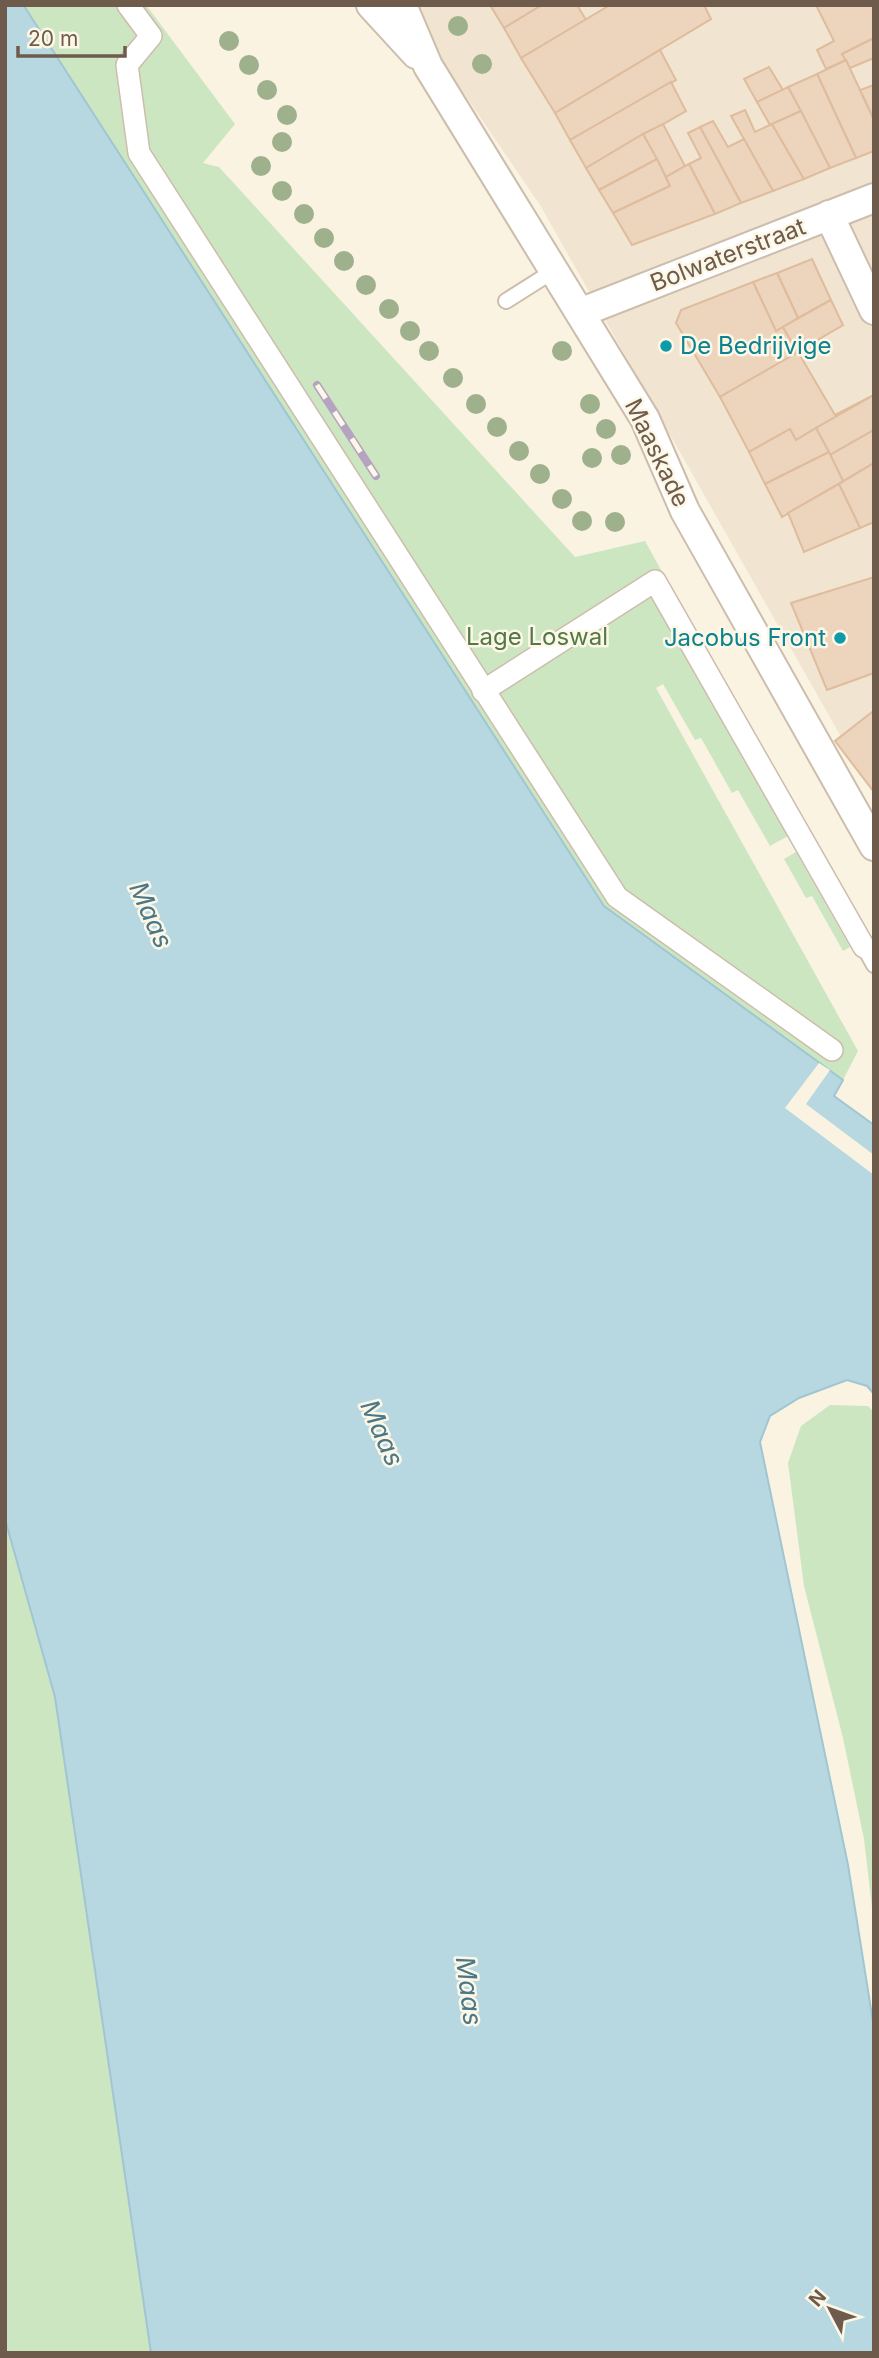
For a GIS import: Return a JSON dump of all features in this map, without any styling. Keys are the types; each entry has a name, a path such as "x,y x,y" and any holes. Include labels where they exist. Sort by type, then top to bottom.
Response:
{"street":[{"path":"128,5 151,36 127,65 139,153 617,897 832,1050"},
{"name":"Maaskade","path":"371,5 428,66"},
{"name":"Maaskade","path":"402,5 428,66 582,312 645,419 685,511 874,846"},
{"name":"Bolwaterstraat","path":"582,312 874,198"},
{"path":"829,215 874,310"},
{"path":"483,691 655,581 869,956"}],"lane":[{"path":"506,301 555,270"}],"shaded area":[{"path":"404,5 874,5 874,795 540,205"}],"green space":[{"name":"Lage Loswal","path":"23,5 146,5 235,124 203,163 219,167 575,557 645,541 679,602 663,614 788,836 770,846 738,790 732,793 701,738 695,740 663,684 656,688 858,1051 843,1080 605,906"},
{"path":"796,852 850,947 843,951 812,896 806,898 784,859"},
{"path":"830,1405 868,1406 874,1412 874,1925 864,1839 843,1738 804,1586 788,1463 801,1426"},
{"path":"5,1519 55,1697 151,2353 5,2353"}],"water":[{"name":"Maas","path":"5,5 23,5 26,9 604,906 843,1080 834,1096 874,1125 874,1394 867,1386 847,1380 799,1398 770,1416 760,1442 848,1865 874,2028 874,2353 151,2353 55,1697 5,1519"}],"pier":[{"path":"819,1063 830,1070 806,1104 874,1155 874,1175 785,1108"}],"building":[{"path":"490,5 542,5 504,28"},
{"path":"542,5 577,5 586,20 521,58 504,28"},
{"path":"610,5 704,5 711,19 555,113 521,58"},
{"path":"816,5 874,5 874,38 842,54 846,60 826,69 817,50 834,41"},
{"path":"874,38 874,58 850,68 842,54"},
{"path":"660,50 676,80 570,140 555,113"},
{"path":"846,60 874,120 874,151 856,158 817,74"},
{"path":"769,67 783,90 757,102 744,79"},
{"path":"817,74 856,158 830,168 788,87"},
{"path":"671,82 686,111 586,168 570,140"},
{"path":"874,85 874,114 872,115 860,90"},
{"path":"788,87 801,111 770,125 757,102"},
{"path":"745,110 755,132 772,124 804,179 773,191 731,116"},
{"path":"801,111 830,168 804,179 772,124"},
{"path":"713,121 728,147 744,139 773,191 741,203 700,127"},
{"path":"663,124 685,166 666,177 643,134"},
{"path":"700,127 741,203 715,214 689,164 701,158 688,133"},
{"path":"643,134 657,159 599,190 586,168"},
{"path":"657,159 670,186 613,213 599,190"},
{"path":"689,164 715,214 632,245 613,213 670,186 666,177"},
{"path":"812,259 831,300 798,318 777,273"},
{"path":"777,273 798,318 776,331 753,282"},
{"path":"753,282 776,331 783,327 798,353 720,397 676,323 681,310"},
{"path":"831,300 843,325 797,352 783,327"},
{"path":"798,352 835,415 874,395 796,440 790,429 749,452 720,397"},
{"path":"874,395 874,430 830,455 816,428"},
{"path":"816,428 829,452 765,484 749,452 790,429 796,440"},
{"path":"874,430 874,463 843,481 830,455"},
{"path":"829,452 843,481 782,517 765,484"},
{"path":"874,463 874,522 860,528 839,484"},
{"path":"839,484 860,528 804,552 788,513"},
{"name":"Jacobus Front","path":"874,577 874,673 827,690 791,603"},
{"path":"872,712 874,714 874,792 835,741"}],"railway":[{"path":"317,385 376,476"}],"place":[{"name":"De Bedrijvige","path":"666,346"},
{"name":"Jacobus Front","path":"840,638"}]}
